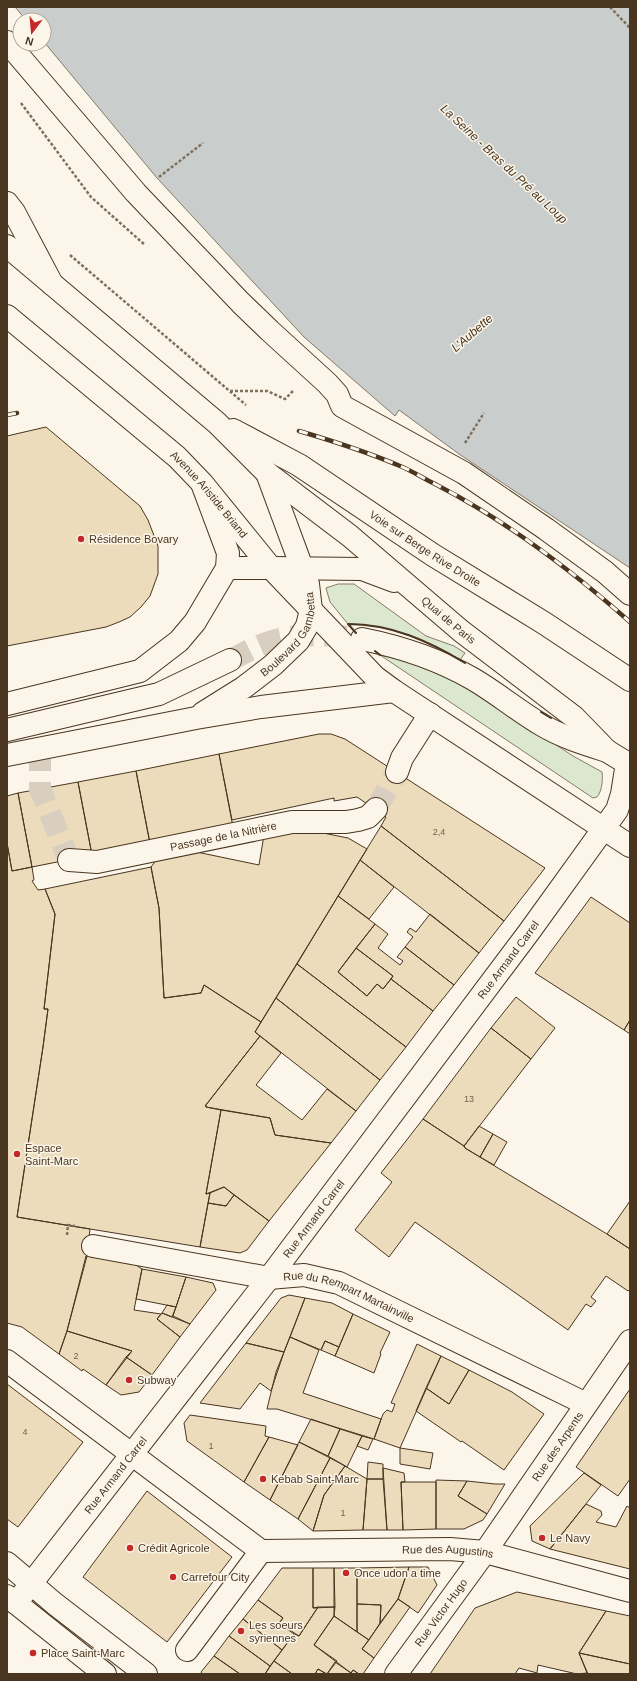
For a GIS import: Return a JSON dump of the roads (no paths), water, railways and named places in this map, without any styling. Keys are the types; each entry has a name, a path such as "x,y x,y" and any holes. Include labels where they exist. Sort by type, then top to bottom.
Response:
{"street":[{"path":"7,42 136,193 241,303 327,382 337,394 342,406 464,473 546,529 605,572 630,594"},
{"path":"7,203 14,212 52,284"},
{"path":"7,246 217,423 267,473"},
{"name":"Avenue Aristide Briand","path":"7,316 177,457 202,483 272,568 375,677 394,691"},
{"name":"Voie sur Berge Rive Droite","path":"217,423 256,441 299,465 433,555 544,623 630,680"},
{"name":"Boulevard Gambetta","path":"196,718 243,688 298,641 307,626 311,610 308,584 267,473"},
{"name":"Quai de Paris","path":"267,473 350,536 461,631 574,717 607,751 628,764"},
{"path":"7,704 140,671 179,642 195,622 227,568 228,553 202,483"},
{"path":"227,568 362,569 410,587"},
{"path":"362,638 397,646 434,659 474,679 543,726 571,739 607,751"},
{"path":"7,730 159,694 230,660"},
{"path":"394,691 630,846"},
{"name":"Boulevard Gambetta","path":"7,755 196,718 261,707 394,691"},
{"path":"397,772 402,758 430,714"},
{"name":"Rue Armand Carrel","path":"12,1600 32,1584 133,1454 269,1278 529,932 617,810 628,764"},
{"name":"Passage de la Nitrière","path":"69,860 97,862 292,822 346,822 358,820 368,816 376,809"},
{"name":"Rue du Rempart Martainville","path":"93,1246 269,1278 304,1275 339,1283 586,1404"},
{"name":"Rue des Arpents","path":"485,1552 630,1341"},
{"path":"7,1361 261,1551 187,1650"},
{"name":"Rue des Augustins","path":"261,1551 450,1549 485,1552 630,1591"},
{"name":"Rue Victor Hugo","path":"396,1674 485,1552"},
{"path":"7,1563 146,1674"},
{"path":"12,1600 105,1674"}],"water":[{"path":"15,7 630,7 630,568 459,454 399,410 395,416 304,337 157,178 52,52 52,12 19,12"}],"tunnel":[{"path":"230,660 261,645 291,637 310,635 349,637"},
{"path":"40,749 40,789 69,860"},
{"path":"376,809 397,772"}],"railway":[{"path":"7,415 17,413"},
{"path":"299,431 350,447 400,466 462,498 537,547 584,583 630,622"}],"place":[{"name":"Résidence Bovary","path":"81,539"},
{"name":"Espace Saint-Marc","path":"17,1154"},
{"name":"Subway","path":"129,1380"},
{"name":"Kebab Saint-Marc","path":"263,1479"},
{"name":"Le Navy","path":"542,1538"},
{"name":"Crédit Agricole","path":"130,1548"},
{"name":"Once udon a time","path":"346,1573"},
{"name":"Carrefour City","path":"173,1577"},
{"name":"Les soeurs syriennes","path":"241,1631"},
{"name":"Place Saint-Marc","path":"33,1653"}],"water label":[{"name":"La Seine - Bras du Pré au Loup","path":"504,164"},
{"name":"L'Aubette","path":"472,333"}]}
